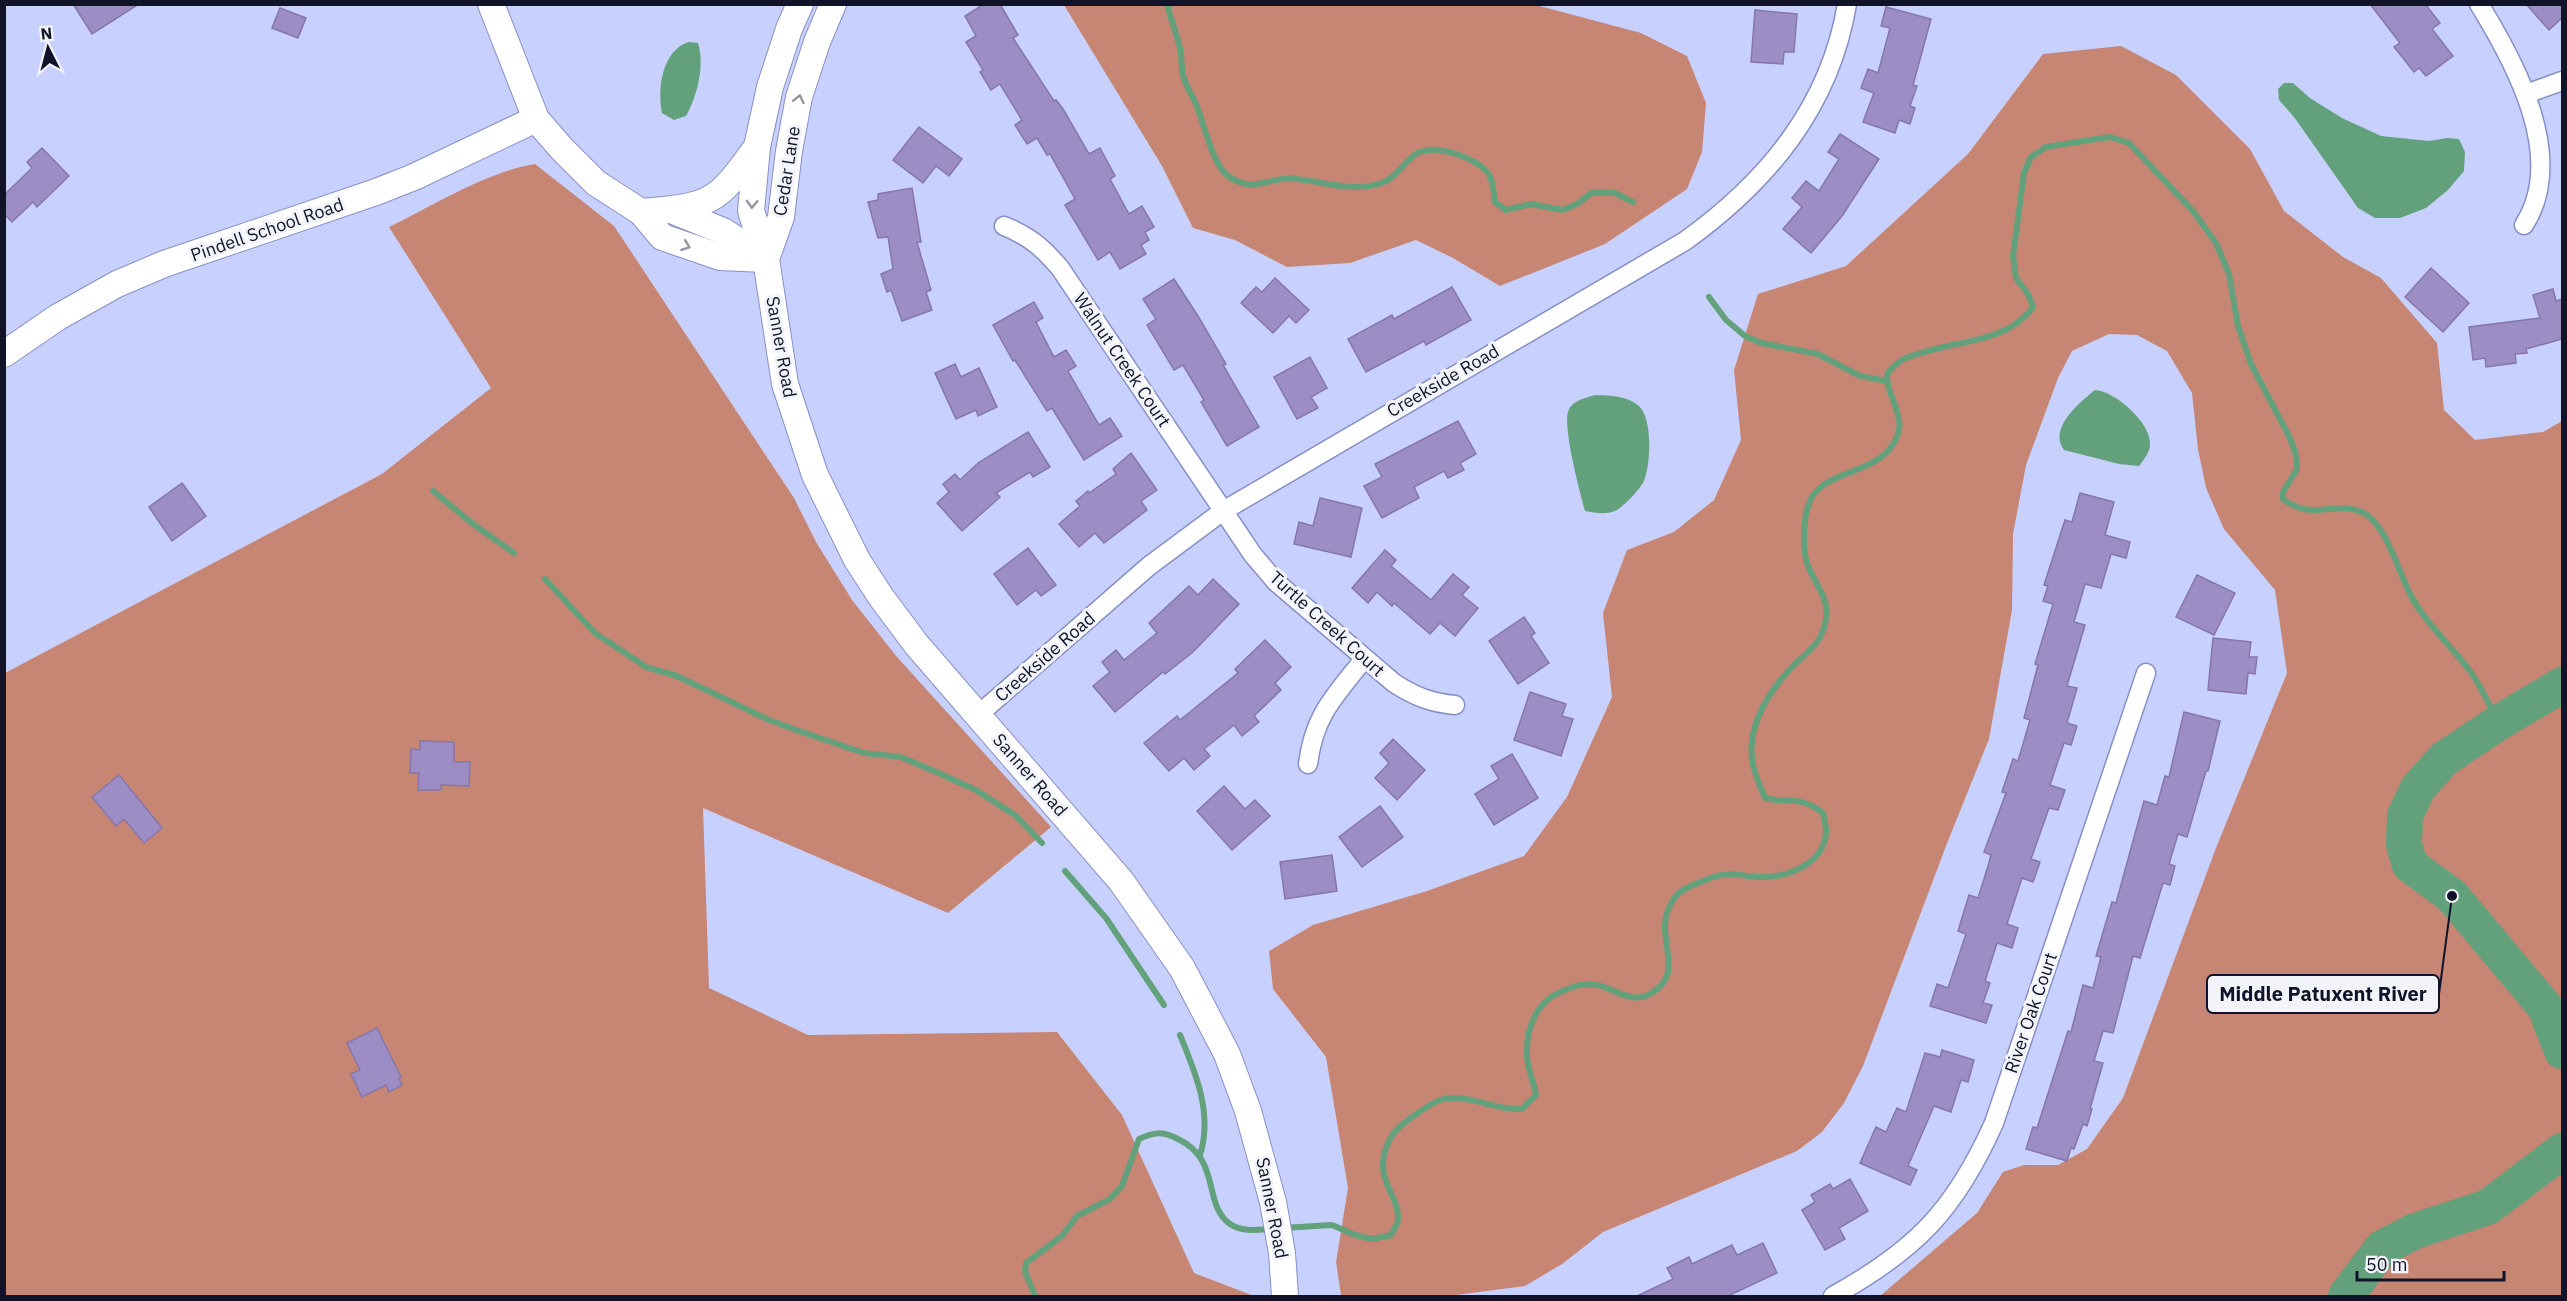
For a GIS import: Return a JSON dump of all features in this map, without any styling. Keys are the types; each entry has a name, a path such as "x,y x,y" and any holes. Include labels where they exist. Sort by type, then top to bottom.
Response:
{"main road":[{"path":"491,4 513,67 536,119 596,183 641,212 662,237 720,257 766,259"},
{"name":"Cedar Lane","path":"766,259 751,211 757,147 770,87 789,29 800,4"},
{"name":"Cedar Lane","path":"766,259 781,217 789,151 799,97 832,4"},
{"name":"Pindell School Road","path":"4,354 58,317 117,284 164,264 376,192 414,177 536,119"},
{"path":"641,212 694,206 708,200 723,189 757,147"},
{"path":"669,209 723,231 766,259"},
{"name":"Sanner Road","path":"766,259 785,384 815,475 857,560 916,644 1121,881 1156,927 1182,968 1227,1054 1248,1111 1274,1202 1282,1253 1285,1296"}],"street":[{"name":"Creekside Road","path":"978,715 1149,566 1223,511 1685,241 1722,215 1753,186 1781,154 1805,117 1828,71 1844,23 1847,4"},
{"path":"2479,4 2495,30 2526,94 2542,160 2535,208 2524,225"},
{"path":"2526,94 2562,81"},
{"name":"Walnut Creek Court","path":"1004,226 1026,235 1047,252 1060,268 1223,511"},
{"name":"Turtle Creek Court","path":"1223,511 1253,555 1276,582 1364,659 1394,683 1415,696 1434,703 1455,705"},
{"path":"1308,764 1316,726 1329,704 1364,659"},
{"name":"River Oak Court","path":"1833,1296 1880,1269 1905,1250 1956,1196 1976,1164 1998,1112 2146,673"}],"shaded area":[{"path":"1064,5 1536,5 1641,33 1687,56 1706,103 1702,152 1687,189 1605,244 1500,286 1453,258 1416,240 1350,263 1287,267 1235,240 1193,228 1162,166"},
{"path":"689,42 698,43 701,61 699,81 686,116 674,120 662,113 661,82 667,62 673,53 680,46"},
{"path":"2121,46 2176,75 2250,149 2284,211 2343,257 2381,278 2437,343 2444,410 2475,440 2543,432 2562,421 2562,1296 1880,1296 1977,1213 2003,1172 2024,1165 2058,1165 2087,1149 2123,1098 2216,848 2287,673 2275,590 2224,529 2206,488 2198,449 2192,393 2167,351 2137,335 2109,334 2072,351 2058,378 2026,465 2013,534 2012,610 1989,739 1863,1066 1844,1103 1822,1132 1797,1151 1603,1232 1562,1264 1525,1286 1448,1296 1341,1295 1336,1262 1348,1188 1326,1057 1273,989 1269,951 1313,925 1427,891 1524,856 1567,797 1612,697 1603,613 1627,550 1674,532 1714,500 1741,440 1734,370 1758,294 1846,266 1968,154 2043,54"},
{"path":"2284,83 2293,83 2310,98 2342,118 2381,136 2429,141 2459,139 2465,152 2464,171 2448,190 2426,208 2400,218 2375,218 2358,208 2294,117 2279,100 2278,89"},
{"path":"535,164 614,226 794,498 816,542 852,600 897,657 1051,827 948,913 703,808 709,988 808,1035 1057,1032 1122,1115 1194,1273 1254,1296 5,1296 5,673 382,474 491,388 389,227 479,181"},
{"path":"2095,390 2121,402 2145,427 2150,447 2139,466 2119,464 2064,450 2060,442 2063,425 2074,409"},
{"path":"1595,395 1618,397 1634,402 1644,412 1649,432 1648,466 1643,483 1617,510 1605,513 1585,511 1568,432 1568,412 1572,405"}],"building":[{"path":"73,4 139,4 92,34"},
{"path":"984,4 1000,4 1018,35 1013,38 1054,101 1056,100 1063,109 1089,154 1100,148 1115,176 1110,179 1129,214 1142,206 1154,227 1145,232 1149,240 1141,245 1146,254 1120,269 1110,252 1098,260 1065,205 1075,199 1050,154 1047,155 1037,138 1027,144 1015,125 1022,120 1000,84 991,90 980,72 983,70 966,42 976,36 965,16"},
{"path":"2370,4 2426,5 2440,23 2432,29 2453,56 2426,76 2419,68 2414,72 2394,47 2400,43"},
{"path":"2526,4 2562,4 2562,18 2549,30"},
{"path":"1886,7 1931,19 1913,85 1917,86 1910,106 1915,108 1910,124 1899,120 1895,133 1863,122 1874,93 1861,88 1868,69 1878,73 1890,28 1881,26"},
{"path":"280,8 306,18 298,38 272,28"},
{"path":"1755,10 1797,14 1794,52 1784,52 1783,64 1751,62"},
{"path":"919,127 962,159 949,176 936,166 923,183 893,160"},
{"path":"1840,134 1879,159 1842,216 1811,253 1783,229 1802,207 1792,198 1806,181 1819,191 1839,159 1828,152"},
{"path":"42,148 69,176 37,207 33,202 12,222 4,214 4,195 32,168 27,162"},
{"path":"912,188 921,242 917,242 931,290 926,292 932,310 902,321 891,290 887,292 881,274 893,269 888,237 878,238 868,202 878,200 878,194"},
{"path":"2431,268 2469,303 2443,332 2405,297"},
{"path":"1275,278 1309,310 1296,323 1289,316 1273,333 1241,303 1256,287 1262,292"},
{"path":"1174,279 1226,364 1223,365 1259,427 1227,446 1201,402 1204,400 1183,365 1174,370 1147,325 1156,319 1143,299"},
{"path":"1452,287 1471,320 1426,345 1424,341 1366,372 1348,339 1392,315 1394,319"},
{"path":"2553,289 2556,301 2562,299 2562,339 2526,349 2527,353 2515,354 2516,363 2486,367 2485,358 2473,360 2469,327 2540,318 2533,295"},
{"path":"1034,302 1043,318 1036,322 1054,357 1066,350 1076,366 1068,371 1099,425 1110,418 1122,436 1084,460 1052,408 1047,411 1015,360 1013,361 993,325"},
{"path":"1310,357 1327,388 1311,397 1318,408 1297,419 1274,377"},
{"path":"955,364 961,377 979,368 997,407 978,416 976,410 956,419 935,373"},
{"path":"1458,421 1476,454 1460,463 1464,470 1448,478 1444,471 1414,487 1419,498 1382,518 1364,486 1382,477 1375,464"},
{"path":"1028,432 1050,467 1033,477 1030,472 996,493 1000,497 962,531 937,503 949,492 943,484 955,474 960,480 978,463"},
{"path":"1131,453 1157,490 1141,501 1147,510 1104,543 1095,533 1079,547 1059,524 1080,506 1076,501 1116,474 1113,469"},
{"path":"182,483 206,516 172,541 149,507"},
{"path":"2080,493 2114,502 2105,535 2130,542 2126,558 2111,554 2101,588 2085,584 2074,622 2085,625 2067,686 2077,688 2067,723 2077,726 2071,745 2064,743 2050,785 2065,790 2058,810 2049,808 2031,859 2040,862 2033,882 2022,878 2007,924 2018,928 2012,948 1997,943 1985,981 1990,983 1983,1003 1992,1005 1986,1023 1930,1006 1937,984 1948,988 1966,934 1958,931 1969,895 1978,898 1988,866 1991,855 1984,852 2006,793 2002,792 2013,759 2018,761 2030,720 2024,718 2038,665 2035,664 2053,604 2043,601 2048,586 2044,585 2065,520 2072,522"},
{"path":"1320,498 1362,508 1351,557 1294,544 1299,522 1313,526"},
{"path":"1028,548 1056,585 1041,596 1036,590 1017,605 994,574"},
{"path":"1385,550 1396,560 1391,566 1431,600 1453,574 1469,587 1462,595 1478,608 1455,636 1440,623 1430,634 1394,603 1392,606 1377,592 1368,603 1352,588"},
{"path":"2197,575 2235,593 2214,635 2176,617"},
{"path":"1213,579 1239,604 1193,652 1165,674 1163,672 1115,712 1093,686 1110,672 1102,662 1116,650 1124,660 1157,633 1149,623 1189,586 1198,595"},
{"path":"1524,617 1535,633 1531,636 1549,663 1518,684 1489,641"},
{"path":"2213,638 2251,642 2249,657 2257,657 2255,674 2248,673 2246,694 2208,690"},
{"path":"1265,640 1291,667 1275,683 1281,690 1254,716 1259,722 1242,736 1234,725 1204,749 1210,756 1194,770 1184,758 1169,771 1144,743 1177,716 1180,720 1238,673 1235,669"},
{"path":"1530,692 1566,704 1562,716 1573,719 1561,756 1514,740"},
{"path":"2184,712 2220,721 2208,771 2206,771 2187,837 2178,834 2169,864 2175,866 2170,885 2163,883 2140,958 2133,956 2113,1033 2103,1031 2094,1061 2103,1063 2087,1126 2083,1124 2067,1161 2026,1149 2033,1127 2037,1128 2068,1031 2071,1032 2083,985 2093,988 2101,957 2096,956 2112,902 2116,903 2144,801 2157,805 2165,776 2169,777"},
{"path":"1393,739 1425,770 1397,800 1375,778 1389,763 1380,753"},
{"path":"420,741 454,742 454,762 470,762 469,786 441,785 441,790 418,790 419,773 410,773 411,749 420,750"},
{"path":"1512,754 1538,798 1494,825 1475,794 1499,779 1491,766"},
{"path":"119,775 162,828 144,843 124,819 116,826 92,797"},
{"path":"1224,786 1245,809 1255,800 1270,816 1232,850 1197,811"},
{"path":"1380,806 1403,837 1362,867 1339,837"},
{"path":"1332,855 1337,891 1285,899 1280,862"},
{"path":"377,1028 401,1077 399,1079 402,1085 389,1092 386,1085 362,1097 351,1074 360,1070 347,1043"},
{"path":"1942,1050 1974,1060 1968,1082 1961,1080 1951,1112 1934,1106 1908,1166 1917,1170 1910,1185 1860,1163 1876,1127 1886,1132 1897,1108 1906,1112 1925,1053 1940,1057"},
{"path":"1850,1179 1868,1211 1839,1228 1845,1239 1825,1250 1802,1210 1815,1202 1811,1195 1830,1184 1833,1189"},
{"path":"1763,1243 1777,1273 1728,1296 1637,1296 1673,1279 1667,1268 1689,1257 1692,1264 1732,1245 1737,1255"}],"waterway":[{"path":"1167,4 1180,48 1184,79 1196,104 1217,162 1227,175 1237,181 1254,184 1297,179 1349,187 1371,186 1387,181 1416,154 1433,150 1467,158 1485,169 1491,179 1495,202 1506,210 1531,204 1563,210 1577,204 1593,192 1615,193 1633,202"},
{"path":"1283,1228 1332,1225 1355,1235 1372,1239 1391,1235 1397,1223 1398,1214 1384,1175 1383,1165 1386,1148 1394,1132 1432,1104 1450,1098 1522,1109 1536,1095 1528,1065 1527,1044 1535,1015 1547,1000 1555,994 1587,984 1601,986 1630,997 1648,995 1660,986 1667,976 1669,965 1666,915 1676,895 1688,887 1722,875 1769,877 1792,872 1811,861 1819,853 1826,831 1823,813 1801,802 1765,798 1752,757 1754,728 1766,701 1783,677 1815,644 1824,628 1825,603 1806,561 1805,553 1804,525 1810,501 1818,490 1829,482 1870,464 1883,456 1893,445 1899,430 1899,423 1887,378 1888,373 1902,360 1933,349 1996,334 2010,328 2033,307 2028,294 2016,278 2013,256 2024,173 2031,157 2046,147 2110,137 2129,143 2193,211 2216,243 2229,274 2238,326 2251,364 2290,438 2296,455 2297,469 2283,492 2283,499 2304,509 2352,509 2362,512 2378,526 2416,604 2472,674 2498,723"},
{"path":"1709,297 1726,320 1745,336 1761,343 1818,354 1860,376 1887,381"},
{"path":"433,491 473,524 514,553"},
{"path":"545,579 595,633 646,667 677,676 769,720 802,732 864,753 901,757 934,771 976,790 1016,816 1042,843"},
{"path":"2562,685 2498,723 2444,759 2418,788 2405,816 2404,845 2410,865 2452,896 2545,1007 2562,1051"},
{"path":"1065,871 1106,918 1164,1005"},
{"path":"1180,1035 1197,1079 1204,1109 1204,1140 1200,1155"},
{"path":"1035,1296 1025,1271 1026,1263 1062,1236 1077,1216 1110,1199 1122,1186 1139,1139 1149,1135 1158,1133 1167,1135 1192,1148 1201,1158 1216,1205 1230,1224 1244,1229 1270,1229"},
{"path":"2346,1296 2382,1248 2415,1231 2488,1207 2562,1151"}],"place":[{"name":"Middle Patuxent River","path":"2452,896"}]}
